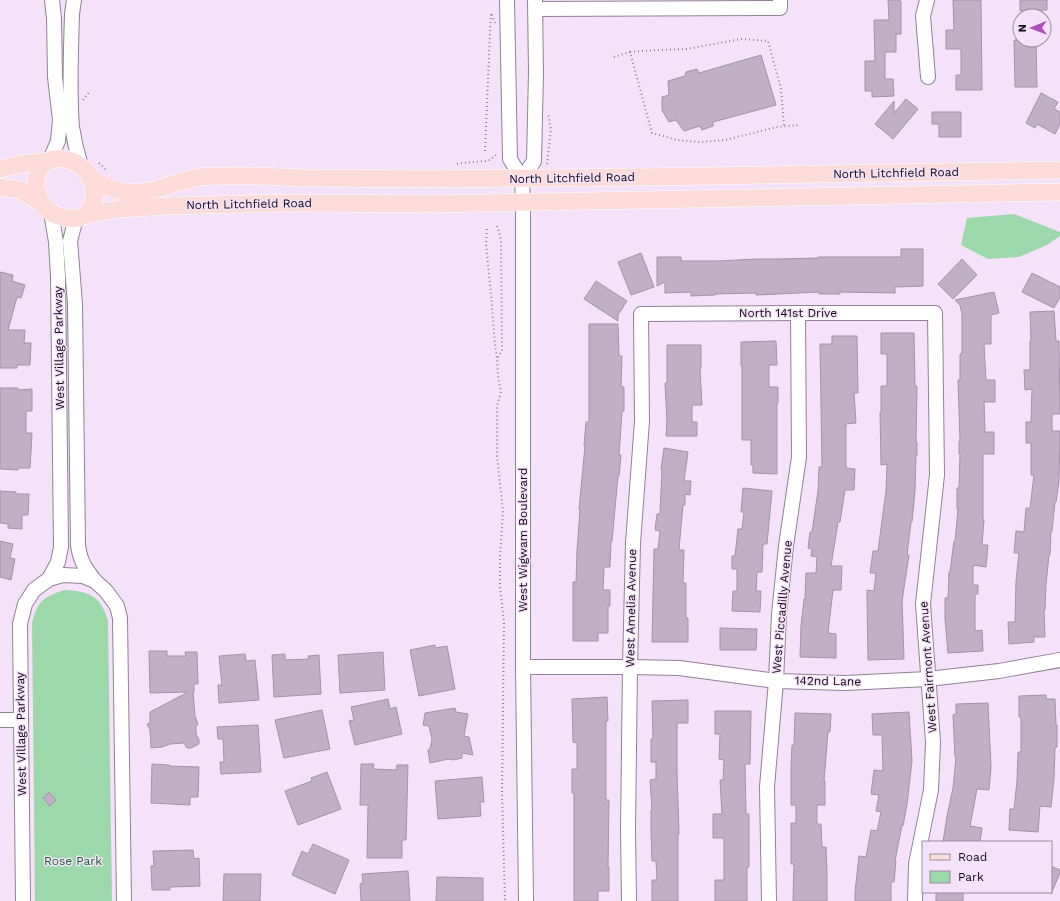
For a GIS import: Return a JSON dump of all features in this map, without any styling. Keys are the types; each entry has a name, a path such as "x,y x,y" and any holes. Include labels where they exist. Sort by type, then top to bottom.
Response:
{"main road":[{"path":"0,169 58,158 68,159 88,167 94,186 94,197 92,207 81,216 66,218 59,216 20,190 3,186 0,187"},
{"path":"47,208 36,189 36,179 40,168 49,160"},
{"name":"North Litchfield Road","path":"88,167 111,189 136,193 199,177 216,176 346,179 522,179 1060,170"},
{"name":"North Litchfield Road","path":"81,216 118,209 287,202 412,204 1060,192"}],"street":[{"path":"49,160 58,141 60,120 55,77 54,18 52,0"},
{"path":"74,0 72,14 72,127 75,145 88,167"},
{"name":"West Wigwam Boulevard","path":"507,0 510,158 522,179 523,202 526,901"},
{"path":"927,0 923,16 928,77"},
{"path":"522,179 534,161 536,4 780,4"},
{"name":"West Village Parkway","path":"47,208 56,242 58,276 61,547 58,562 49,579"},
{"name":"West Village Parkway","path":"81,216 70,241 75,304 78,545 79,556 84,567 95,581 106,591 117,606 120,618 124,901"},
{"name":"West Piccadilly Avenue","path":"769,901 767,787 776,681 779,614 786,546 799,457 798,313"},
{"name":"North 141st Drive","path":"641,314 935,313"},
{"name":"West Fairmont Avenue","path":"915,901 916,864 931,790 933,742 923,604 937,475 935,313"},
{"name":"West Amelia Avenue","path":"629,901 628,830 630,666 633,543 642,421 641,314"},
{"path":"60,486 77,485"},
{"name":"West Village Parkway","path":"23,901 20,624 25,604 34,590 49,579 63,575 83,576 95,581"},
{"name":"142nd Lane","path":"524,667 630,666 679,668 776,681 845,683 928,679 999,671 1060,660"},
{"path":"0,720 21,720"}],"path":[{"path":"485,151 492,13 495,24"},
{"path":"614,57 630,52 687,49 741,39 768,41 781,89 784,126"},
{"path":"630,52 652,133 677,140 700,142 725,140 777,127 799,125"},
{"path":"82,103 90,91"},
{"path":"452,165 490,160 497,154 499,148"},
{"path":"88,167 107,172"},
{"path":"497,226 501,242 502,351 498,358"},
{"path":"486,229 486,244 492,294 494,345 498,358 498,376 501,392 497,406 497,456 503,511 500,587 504,623 502,793 506,901"}],"green space":[{"path":"1014,214 1060,232 1060,236 1047,245 1019,257 988,259 961,245 967,218"},
{"name":"Rose Park","path":"64,590 80,592 93,596 102,606 108,621 112,901 35,901 32,623 36,610 42,601 51,595"}],"building":[{"path":"888,0 901,1 901,34 896,34 896,52 885,52 885,79 893,79 894,96 872,97 872,91 865,91 865,61 875,61 874,20 889,20"},
{"path":"953,0 981,0 982,90 956,90 956,75 961,75 961,49 946,49 946,30 954,30"},
{"path":"1020,0 1047,0 1047,8 1020,8"},
{"path":"1014,48 1036,48 1037,87 1015,87"},
{"path":"761,55 776,105 713,122 713,126 702,130 700,126 684,131 676,120 669,122 662,110 662,97 669,95 668,81 685,76 686,72 697,69 699,73"},
{"path":"1041,93 1058,102 1054,109 1060,112 1060,124 1055,134 1037,124 1035,128 1026,123"},
{"path":"906,99 918,109 893,139 875,124 894,101 894,113"},
{"path":"932,112 961,112 961,137 939,137 939,124 932,124"},
{"path":"901,249 923,249 923,286 895,287 895,293 840,292 840,294 819,294 819,292 756,295 756,293 715,294 691,296 691,292 665,293 665,282 657,286 657,257 681,257 681,261 719,261 818,257 901,257"},
{"path":"641,253 654,287 631,295 618,262"},
{"path":"962,259 977,275 953,299 938,284"},
{"path":"0,272 13,275 12,281 25,285 21,298 17,297 8,330 25,330 24,343 31,343 30,365 17,365 17,368 0,368"},
{"path":"1032,273 1060,287 1060,297 1054,308 1022,292"},
{"path":"596,281 627,301 618,315 618,321 584,299"},
{"path":"994,292 999,313 991,315 991,344 984,344 986,380 995,380 995,402 984,402 985,432 994,432 994,454 983,454 984,520 982,545 988,545 986,567 973,565 973,585 978,585 978,594 975,594 975,631 982,630 983,651 948,653 945,598 948,598 949,572 954,541 955,542 960,454 958,380 960,380 960,354 962,353 962,314 960,305 955,300"},
{"path":"1054,311 1056,341 1059,341 1060,414 1052,414 1052,431 1060,431 1059,481 1051,531 1050,555 1046,584 1044,610 1045,637 1034,637 1034,642 1009,644 1008,622 1015,622 1016,581 1019,553 1014,553 1016,531 1024,532 1026,508 1030,508 1034,475 1031,475 1031,443 1026,443 1026,422 1031,422 1032,389 1025,390 1024,370 1030,370 1030,312"},
{"path":"589,324 618,324 619,356 622,356 621,387 624,387 624,411 622,411 619,455 621,455 611,541 610,567 604,567 603,590 610,590 610,606 608,606 608,633 598,633 598,641 573,641 573,582 576,582 579,509 586,422 589,422"},
{"path":"881,333 914,333 915,386 917,386 917,455 912,522 907,555 909,555 902,601 904,659 868,660 867,590 874,591 876,573 870,573 873,551 878,551 886,491 887,464 881,465 880,412 881,386 887,386 887,354 881,354"},
{"path":"832,336 857,336 858,393 854,393 856,423 846,424 846,468 855,469 854,490 845,490 831,566 842,566 841,590 833,590 828,633 836,634 836,658 800,657 801,626 805,599 806,573 816,573 817,557 811,556 812,549 808,548 818,491 819,467 822,467 820,344 832,344"},
{"path":"776,341 777,365 769,365 769,387 778,387 777,474 753,473 753,465 751,465 751,440 742,440 741,342"},
{"path":"667,345 701,345 700,368 702,405 692,405 692,422 697,422 697,436 666,436 667,420 665,383 667,383"},
{"path":"0,388 18,388 18,390 32,389 32,411 26,411 26,433 32,433 30,468 18,468 18,470 0,469"},
{"path":"664,448 688,452 684,481 691,481 690,495 685,494 679,550 684,550 683,583 686,583 688,642 652,642 654,549 658,549 660,531 655,530 657,514 660,514 661,469"},
{"path":"743,488 772,491 767,544 763,544 762,572 757,572 756,591 761,591 760,612 732,611 733,591 737,591 737,569 732,569 732,556 735,556 738,529 742,529 744,512 741,512"},
{"path":"0,491 16,492 16,494 29,494 28,515 22,515 22,529 8,528 8,524 0,523"},
{"path":"0,541 13,544 10,558 15,559 11,580 0,577"},
{"path":"720,628 757,629 756,650 720,650"},
{"path":"435,645 435,648 447,646 455,689 419,696 410,650"},
{"path":"149,651 167,651 167,656 186,656 185,652 197,652 198,684 194,684 193,692 195,716 198,724 196,726 196,734 199,744 191,748 187,748 184,743 151,748 150,730 147,724 150,723 150,712 188,692 150,693"},
{"path":"383,652 385,690 340,693 338,655"},
{"path":"245,654 246,661 255,660 259,700 219,703 218,685 222,685 219,656"},
{"path":"285,654 285,660 309,659 308,656 319,655 321,694 274,697 272,655"},
{"path":"1046,695 1046,699 1055,699 1057,725 1057,747 1055,747 1051,807 1040,806 1038,832 1009,830 1010,809 1014,809 1018,752 1021,752 1021,717 1019,717 1019,696"},
{"path":"607,697 608,721 606,721 606,800 609,800 609,891 598,891 598,901 574,901 574,793 572,793 572,769 577,769 577,743 573,742 572,699"},
{"path":"388,699 390,709 396,707 402,734 355,745 349,721 354,720 351,707"},
{"path":"688,700 688,723 677,723 679,834 678,901 652,901 652,880 657,880 656,861 652,861 651,832 652,810 650,780 656,779 656,762 651,762 651,739 653,739 652,701"},
{"path":"988,703 991,767 989,790 977,789 970,826 982,828 980,841 943,841 953,788 956,757 953,715 956,714 956,704"},
{"path":"455,708 456,712 468,714 464,736 469,737 473,755 462,753 462,758 430,763 428,750 430,749 432,739 429,726 423,725 425,713"},
{"path":"322,710 330,749 284,758 275,720"},
{"path":"715,711 751,711 750,764 745,764 746,814 749,814 749,867 747,867 747,901 715,901 715,880 724,880 724,838 713,838 713,814 722,814 720,780 723,780 724,760 719,759 720,734 715,734"},
{"path":"909,712 912,761 907,804 895,861 894,882 891,882 891,901 855,901 859,856 866,857 871,830 877,831 881,812 876,811 879,795 871,794 874,770 883,771 882,735 873,735 872,714"},
{"path":"795,713 831,714 824,781 825,805 817,805 817,824 821,824 822,847 826,847 827,901 793,901 794,864 791,864 791,823 796,823 796,805 791,805 791,767 792,745 794,745"},
{"path":"258,725 261,772 221,774 220,762 224,762 223,739 218,739 217,727"},
{"path":"152,764 199,767 198,797 190,797 190,805 151,803"},
{"path":"361,764 374,764 373,769 396,770 397,765 408,765 406,840 402,840 402,858 367,858 368,805 360,805"},
{"path":"327,772 341,809 298,825 285,791 312,781 311,778"},
{"path":"482,777 484,802 480,802 481,816 438,819 435,781"},
{"path":"49,792 56,800 50,806 43,798"},
{"path":"313,844 349,860 335,894 292,875 302,851 308,854"},
{"path":"193,850 194,859 199,858 200,886 170,887 170,890 152,890 151,866 154,866 153,851"},
{"path":"1052,866 1060,870 1052,892"},
{"path":"408,871 410,901 361,901 360,884 363,883 362,874"},
{"path":"224,874 261,874 260,901 223,901"},
{"path":"437,877 483,878 483,901 436,901"},
{"path":"936,893 963,893 963,901 936,901"}]}
